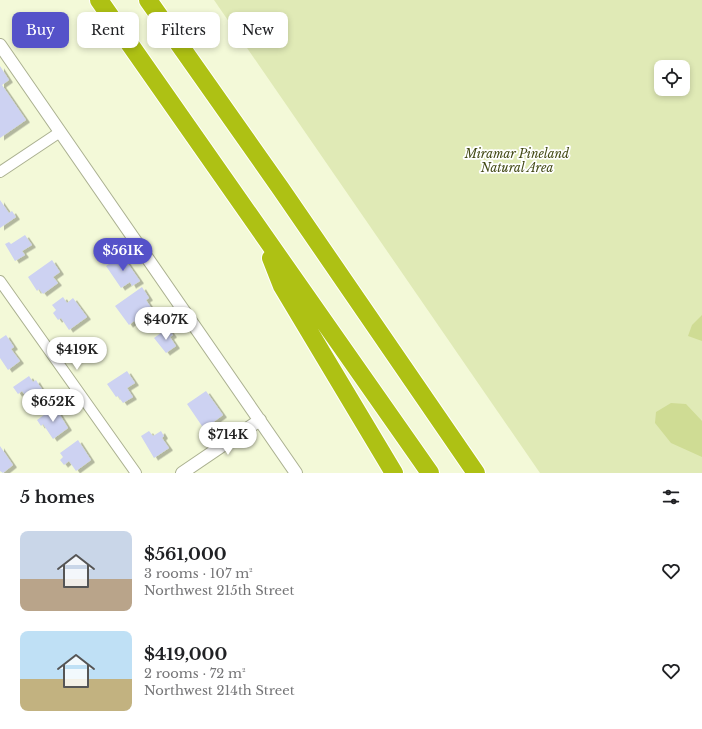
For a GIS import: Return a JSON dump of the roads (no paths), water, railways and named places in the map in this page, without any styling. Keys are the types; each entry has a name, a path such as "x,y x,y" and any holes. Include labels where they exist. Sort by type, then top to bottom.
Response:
{"highway":[{"path":"99,0 430,473"},
{"path":"148,0 281,188 476,473"},
{"path":"259,229 282,286 394,473"}],"street":[{"path":"0,45 296,473"},
{"path":"0,172 60,132"},
{"path":"0,281 136,473"},
{"path":"182,473 260,420"}],"park label":[{"name":"Miramar Pineland Natural Area","path":"517,160"}]}
